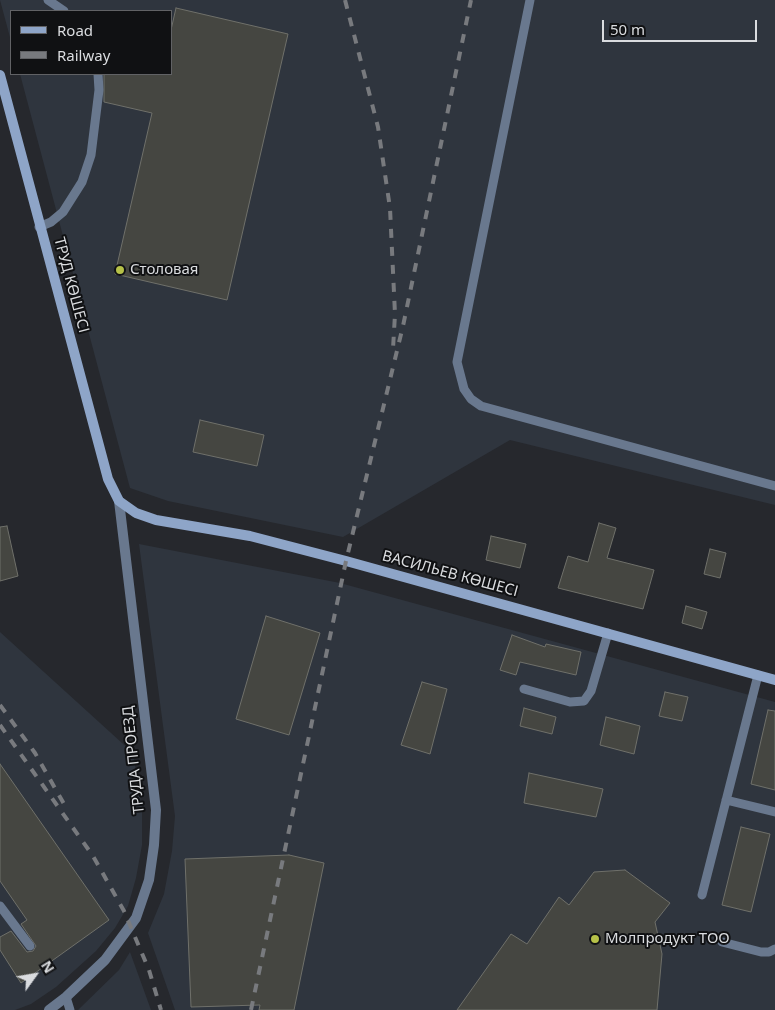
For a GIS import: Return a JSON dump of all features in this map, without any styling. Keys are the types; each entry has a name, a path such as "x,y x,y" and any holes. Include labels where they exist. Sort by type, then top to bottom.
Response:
{"street":[{"name":"ТРУД КӨШЕСІ","path":"0,75 108,480 119,501"},
{"name":"ВАСИЛЬЕВ КӨШЕСІ","path":"119,501 136,513 156,520 250,536 608,632 775,680"},
{"name":"ТРУДА ПРОЕЗД","path":"49,1010 66,997 105,960 136,918 149,880 154,845 156,810 119,501"}],"lane":[{"path":"48,0 63,10"},
{"path":"530,0 457,362 464,389 471,399 480,406 775,486"},
{"path":"39,227 51,222 63,212 82,182 91,155 99,90 98,75"},
{"path":"524,689 570,702 584,701 591,690 608,632"},
{"path":"702,895 758,675"},
{"path":"726,800 775,812"},
{"path":"0,906 30,946"},
{"path":"722,942 761,952 769,952 775,949"},
{"path":"66,997 70,1010"}],"shaded area":[{"path":"0,0 775,0 775,505 510,440 343,537 168,501 130,488 20,75 172,75 172,10 10,10 10,37"},
{"path":"139,544 340,583 775,702 775,1010 175,1010 148,933 164,894 172,851 175,816"},
{"path":"0,632 133,753 142,809 142,845 136,878 128,906 115,928 96,951 56,987 31,1004 15,1010 0,1010"},
{"path":"130,952 151,1010 78,1010 119,970"}],"building":[{"path":"176,8 288,34 227,300 115,274 152,113 104,102 104,75 172,75 172,26"},
{"path":"200,420 264,435 257,466 193,452"},
{"path":"599,523 616,528 607,558 654,570 643,609 558,588 568,556 588,562"},
{"path":"7,526 18,576 0,581 0,527"},
{"path":"491,536 526,544 520,568 486,560"},
{"path":"710,549 726,553 720,578 704,574"},
{"path":"686,606 707,612 702,629 682,623"},
{"path":"266,616 320,633 289,735 236,719"},
{"path":"512,635 545,647 546,644 581,652 576,675 520,662 516,675 500,670"},
{"path":"422,682 447,689 430,754 401,745"},
{"path":"665,692 688,697 682,721 659,716"},
{"path":"524,708 556,717 552,734 520,726"},
{"path":"768,710 775,711 775,790 751,784"},
{"path":"606,717 640,726 634,754 600,745"},
{"path":"0,764 109,920 21,983 0,950 0,937 11,931 27,952 33,951 36,946 21,924 27,920 0,881"},
{"path":"529,773 603,789 596,817 524,803"},
{"path":"741,827 770,834 751,912 722,905"},
{"path":"289,855 324,863 294,1010 259,1010 260,1005 191,1007 185,859"},
{"name":"Молпродукт ТОО","path":"625,870 670,903 655,922 662,954 657,1010 457,1010 511,934 527,944 559,897 569,905 594,872"}],"railway":[{"path":"345,0 378,127 390,208 395,314 393,349"},
{"path":"251,1010 346,561 403,326 471,0"},
{"path":"0,705 35,753 64,804"},
{"path":"0,725 93,856 124,911 149,970 161,1010"}],"place":[{"name":"Столовая","path":"120,270"},
{"name":"Молпродукт ТОО","path":"595,939"}]}
